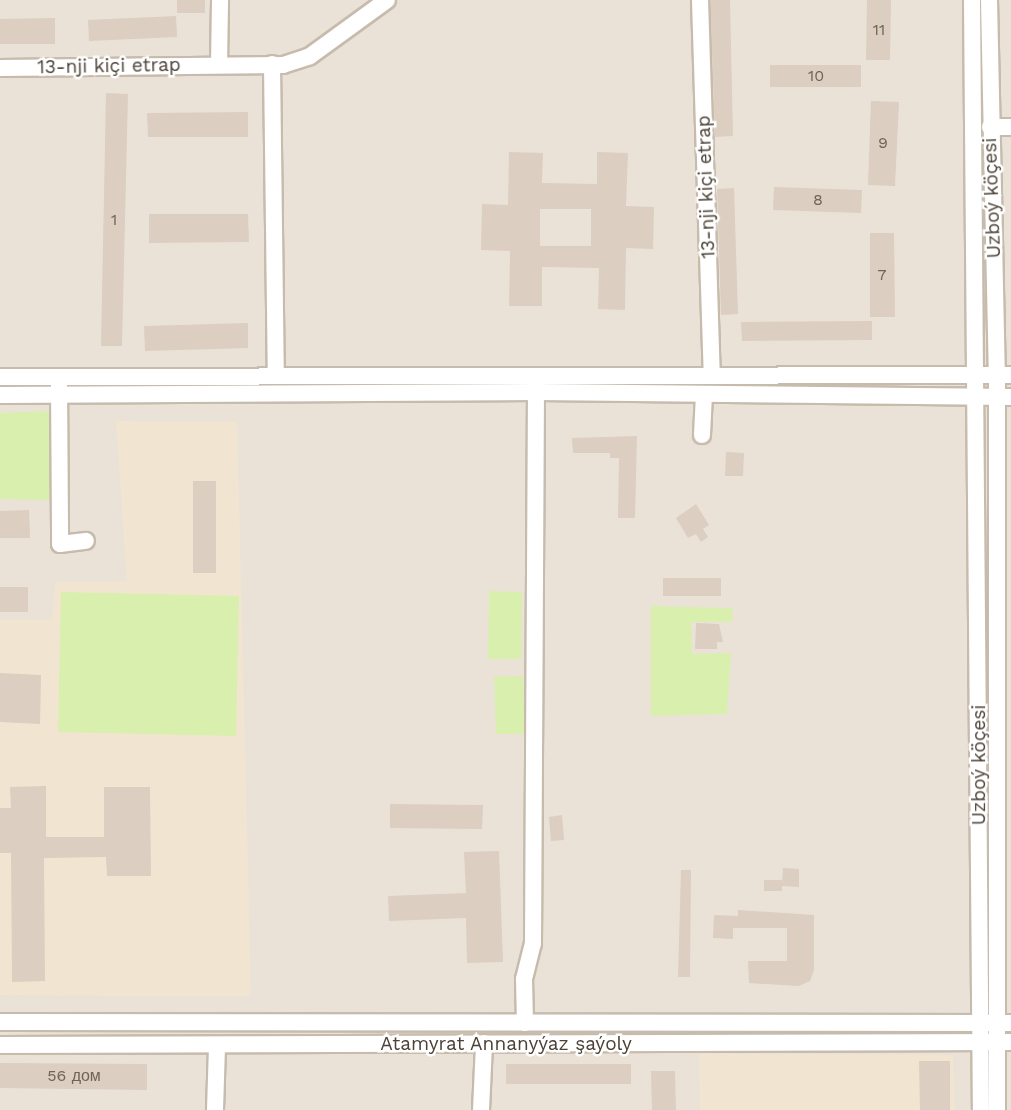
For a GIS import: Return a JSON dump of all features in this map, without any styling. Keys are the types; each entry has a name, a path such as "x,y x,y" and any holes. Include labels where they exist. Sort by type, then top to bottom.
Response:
{"street":[{"path":"219,65 220,0"},
{"name":"13-nji kiçi etrap","path":"0,68 272,64 310,56 387,0"},
{"name":"13-nji kiçi etrap","path":"701,0 712,373"},
{"name":"Uzboý köçesi","path":"972,0 977,398 997,1110"},
{"name":"Uzboý köçesi","path":"989,0 990,127 1004,375 996,1023"},
{"path":"272,64 276,373"},
{"path":"990,127 1011,127"},
{"path":"0,377 276,373 1004,375"},
{"path":"525,1023 524,979 533,943 536,374"},
{"path":"61,376 57,394 60,544 86,541"},
{"path":"0,395 537,392 1004,397"},
{"path":"702,435 704,394"},
{"name":"Atamyrat Annanyýaz şaýoly","path":"0,1022 996,1023"},
{"name":"Uzboý köçesi","path":"981,1110 997,1042"},
{"name":"Atamyrat Annanyýaz şaýoly","path":"0,1045 997,1042"},
{"path":"481,1110 484,1043"},
{"path":"215,1110 216,1046"}],"shaded area":[{"path":"0,0 1011,0 1011,1110 0,1110"},
{"path":"116,421 237,422 251,996 0,995 0,620 52,620 55,582 127,581"},
{"path":"699,1054 953,1055 955,1110 700,1110"}],"green space":[{"path":"49,411 51,500 0,499 0,413"},
{"path":"489,591 522,592 521,659 488,659"},
{"path":"61,592 239,596 236,736 58,732"},
{"path":"651,606 733,608 732,622 691,622 692,654 731,653 727,714 651,716"},
{"path":"523,676 525,734 496,734 494,677"}],"building":[{"path":"177,0 205,0 205,13 177,13"},
{"path":"710,0 730,0 733,136 715,137"},
{"path":"867,0 891,0 890,60 866,60"},
{"path":"176,16 177,37 89,41 88,20"},
{"path":"55,18 55,44 0,44 0,19"},
{"path":"770,65 861,65 861,87 770,87"},
{"path":"106,93 128,94 122,346 101,346"},
{"path":"871,101 899,102 895,186 868,185"},
{"path":"248,112 248,137 148,137 147,113"},
{"path":"509,152 543,153 542,183 597,184 597,152 628,153 626,206 654,207 653,249 626,248 625,310 598,309 599,268 542,267 542,306 509,306 510,251 481,250 482,204 508,205","holes":["540,209 591,209 591,246 540,246"]},
{"path":"774,187 862,190 861,213 773,210"},
{"path":"734,188 738,314 721,315 717,189"},
{"path":"149,214 248,214 249,242 149,243"},
{"path":"870,233 894,233 895,317 870,317"},
{"path":"872,321 872,340 742,341 741,322"},
{"path":"248,323 248,348 145,351 144,326"},
{"path":"637,436 635,518 618,518 619,458 610,458 610,453 573,453 572,438"},
{"path":"726,452 744,453 743,476 725,476"},
{"path":"193,481 216,481 216,573 193,573"},
{"path":"696,504 709,525 703,529 708,537 701,542 696,534 688,538 676,518"},
{"path":"29,510 30,538 0,538 0,511"},
{"path":"663,578 721,578 721,596 663,596"},
{"path":"0,587 28,587 28,612 0,612"},
{"path":"696,623 719,624 723,642 717,642 717,649 695,649"},
{"path":"0,673 41,675 40,724 0,722"},
{"path":"46,786 46,837 104,837 104,787 150,787 151,876 107,876 106,857 44,858 45,981 12,982 11,853 0,853 0,808 11,808 10,787"},
{"path":"390,804 483,805 482,829 390,828"},
{"path":"562,815 564,840 551,841 549,817"},
{"path":"499,851 503,962 467,963 466,918 389,921 388,896 466,893 464,852"},
{"path":"783,868 799,869 799,887 782,886"},
{"path":"681,870 691,870 690,977 678,977"},
{"path":"764,880 782,880 782,891 764,891"},
{"path":"738,910 814,915 814,970 810,981 799,986 749,983 748,961 787,961 787,928 733,928 733,939 713,938 714,915 738,916"},
{"path":"919,1061 950,1061 950,1110 920,1110"},
{"path":"0,1063 147,1064 147,1090 0,1088"},
{"path":"506,1064 631,1064 631,1084 506,1084"},
{"path":"651,1071 675,1071 676,1110 652,1110"}]}
